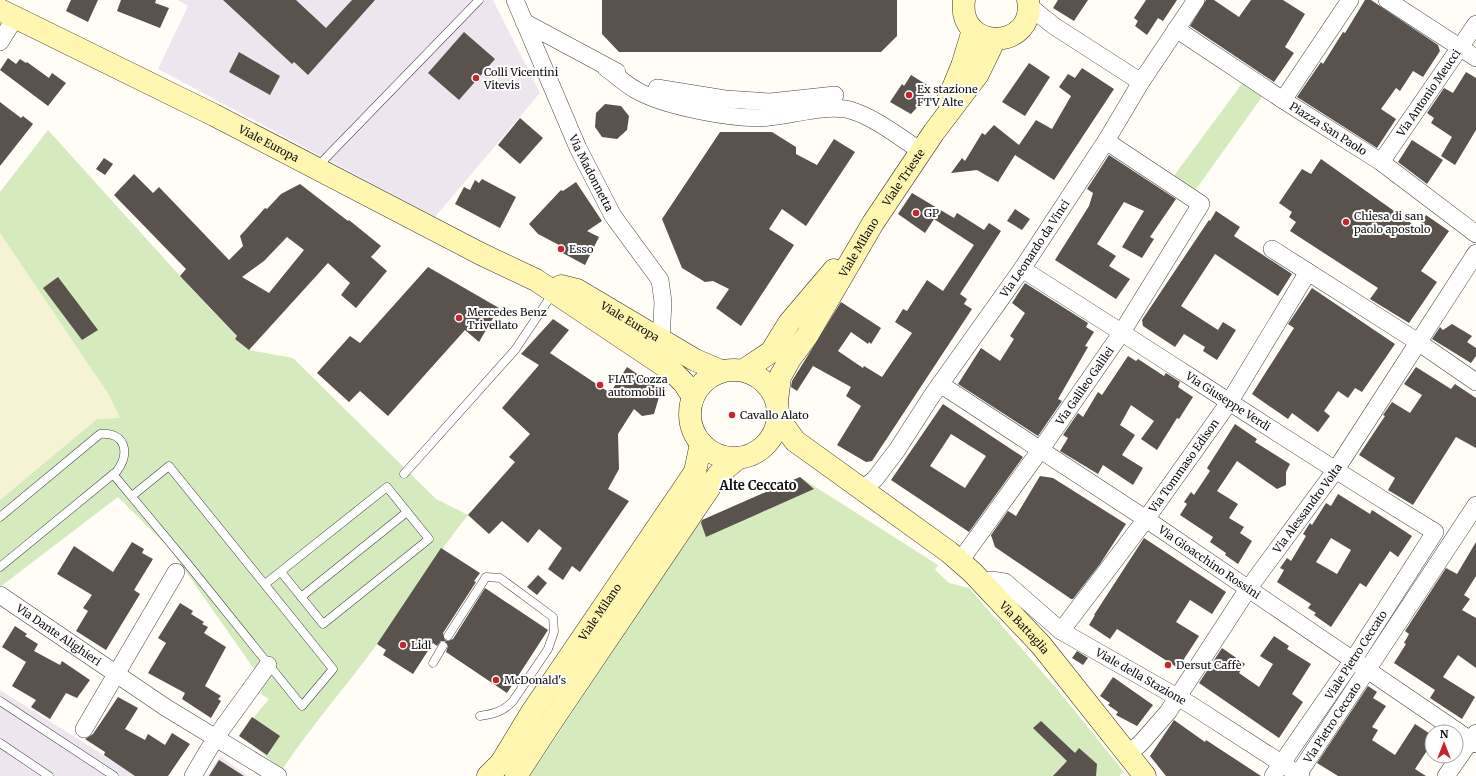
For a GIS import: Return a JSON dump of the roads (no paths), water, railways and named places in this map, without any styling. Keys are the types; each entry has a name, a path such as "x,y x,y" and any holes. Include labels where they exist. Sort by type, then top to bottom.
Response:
{"main road":[{"path":"964,0 963,12 967,22 973,30 980,35 995,39 1006,38 1015,34 1022,27 1028,17 1029,3"},
{"name":"Viale Europa","path":"8,14 317,167 545,286 672,371 684,383 693,397"},
{"name":"Viale Trieste","path":"934,132 962,66 973,30"},
{"name":"Viale Trieste","path":"873,223 934,132 978,74 995,39"},
{"name":"Viale Milano","path":"744,370 771,352 789,323 873,223"},
{"name":"Viale Milano","path":"516,776 718,475 738,458 751,455 762,448 773,435 778,410 780,377 790,359 807,336 873,223"},
{"name":"Viale Europa","path":"545,286 577,290 695,360 721,371"},
{"path":"738,458 722,456 701,443 694,433 690,409 693,397 704,381 721,371 736,369 744,370 765,381 770,387 778,410"},
{"name":"Via Battaglia","path":"778,410 795,441 960,561 982,583 1041,645 1127,754 1141,775"},
{"name":"Viale Milano","path":"488,776 501,763 532,712 695,472 701,443"},
{"name":"Via Battaglia","path":"762,448 779,448 795,451 881,503"}],"street":[{"name":"Via Madonnetta","path":"515,0 578,148 613,216 660,280 663,302 661,340"},
{"name":"Via Leonardo da Vinci","path":"862,489 875,479 897,450 940,384 1022,269 1106,141 1141,82 1196,0"},
{"path":"1283,100 1350,0"},
{"path":"1387,0 1476,58"},
{"path":"1029,3 1054,26 1141,82"},
{"path":"0,42 8,14"},
{"path":"524,22 544,31 606,68 636,90 658,99 717,115 767,118 826,108 852,110 883,126 921,151"},
{"name":"Via Antonio Meucci","path":"1381,162 1476,24"},
{"path":"1022,27 1054,26"},
{"name":"Piazza San Paolo","path":"1176,29 1283,100 1381,162 1476,234"},
{"path":"606,68 660,90 724,99 770,102 835,95"},
{"name":"Via Galileo Galilei","path":"960,561 1041,449 1122,332 1200,204 1106,141"},
{"path":"1272,249 1418,342 1476,382"},
{"name":"Via Alessandro Volta","path":"1127,754 1145,738 1168,712 1176,697 1248,589 1335,471 1476,253"},
{"name":"Via Giuseppe Verdi","path":"1022,269 1230,401 1335,471 1435,532"},
{"name":"Via Tommaso Edison","path":"1061,631 1146,519 1230,401 1308,272"},
{"name":"Via Gioacchino Rossini","path":"940,384 1041,449 1353,660 1474,739"},
{"name":"Viale Pietro Ceccato","path":"1368,670 1450,541 1476,505"},
{"name":"Viale Pietro Ceccato","path":"1278,770 1353,660 1435,532"},
{"path":"84,729 176,572"},
{"name":"Viale della Stazione","path":"982,583 991,580 1005,582 1061,631 1176,697 1278,770 1299,775"},
{"name":"Via Dante Alighieri","path":"0,595 165,707 278,776"},
{"path":"193,776 216,737 268,666"},
{"name":"Via Pietro Ceccato","path":"1299,775 1368,670"},
{"path":"1446,776 1474,739"}],"lane":[{"path":"317,167 479,0"},
{"path":"404,474 515,350 545,286"},
{"path":"0,517 100,434 111,433 121,440 126,451 122,465 0,567"},
{"path":"113,474 302,706 333,669 265,584 169,466 132,496"},
{"path":"265,584 387,487 429,539 323,624 281,572"},
{"path":"301,597 407,512"},
{"path":"448,636 486,577 500,578 553,617 554,632 548,649 508,707 494,714 480,716"},
{"path":"433,663 443,646"},
{"path":"0,701 114,776"},
{"path":"0,743 49,776"}],"place":[{"name":"Colli Vicentini Vitevis","path":"476,78"},
{"name":"Ex stazione FTV Alte","path":"909,95"},
{"name":"GP","path":"916,213"},
{"name":"Chiesa di san paolo apostolo","path":"1346,222"},
{"name":"Esso","path":"561,249"},
{"name":"Mercedes Benz Trivellato","path":"459,318"},
{"name":"FIAT Cozza automobili","path":"600,385"},
{"name":"Cavallo Alato","path":"732,415"},
{"name":"Lidl","path":"403,645"},
{"name":"Dersut Caffè","path":"1168,665"},
{"name":"McDonald's","path":"496,680"}],"district":[{"name":"Alte Ceccato","path":"758,485"}]}
